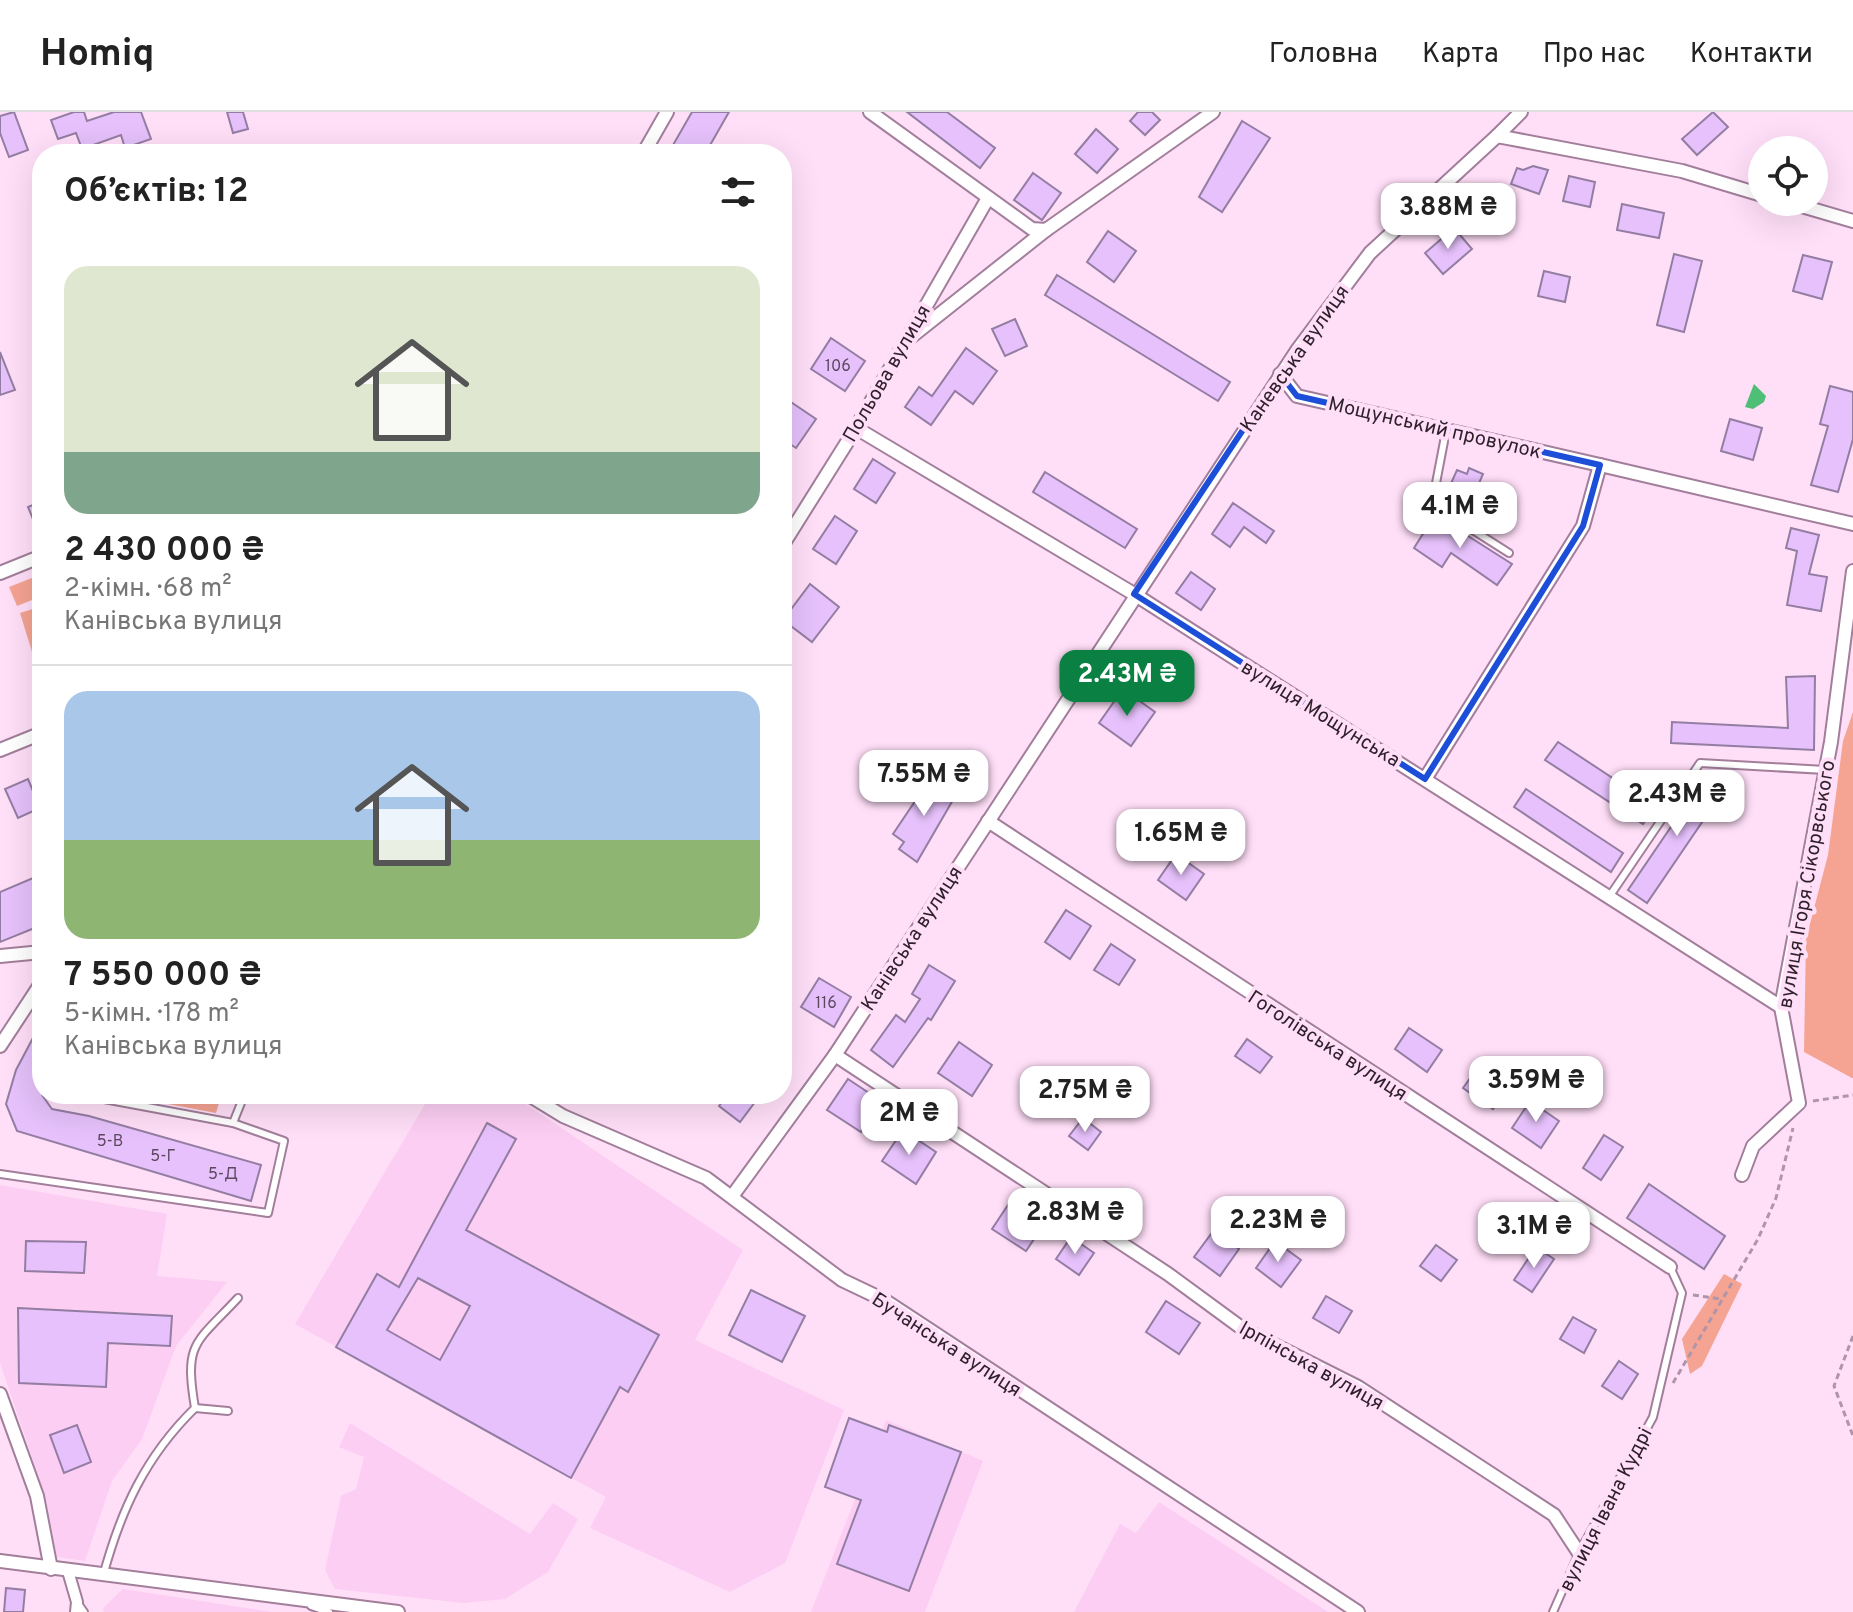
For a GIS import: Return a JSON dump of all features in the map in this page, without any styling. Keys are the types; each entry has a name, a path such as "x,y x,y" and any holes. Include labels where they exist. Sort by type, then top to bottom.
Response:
{"street":[{"path":"649,144 667,112"},
{"path":"870,112 1032,229 1046,230"},
{"path":"901,344 1046,230 1213,112"},
{"name":"Каневська вулиця","path":"1134,594 1280,374 1370,253 1521,112"},
{"path":"1497,136 1682,171 1748,191"},
{"name":"Польова вулиця","path":"792,530 856,428 901,344 988,198"},
{"path":"1828,214 1853,221"},
{"name":"Мощунський провулок","path":"1280,374 1297,396 1853,524"},
{"name":"вулиця Мощунська","path":"856,428 1134,594 1781,1007"},
{"path":"1425,779 1583,526 1600,465"},
{"path":"0,573 32,560"},
{"name":"вулиця Ігоря Сікорвського","path":"1799,1103 1781,1007 1825,770 1853,571"},
{"name":"Канівська вулиця","path":"733,1195 835,1055 1134,594"},
{"path":"0,750 32,737"},
{"name":"Гоголівська вулиця","path":"988,821 1670,1267"},
{"path":"0,956 32,953"},
{"path":"0,1046 32,1008"},
{"name":"Ірпінська вулиця","path":"835,1055 1168,1274 1243,1329 1358,1387 1554,1515 1579,1553"},
{"path":"1742,1175 1753,1146 1799,1103"},
{"name":"Бучанська вулиця","path":"543,1104 563,1116 706,1178 733,1195 842,1280 884,1300 1358,1612"},
{"path":"0,1394 37,1496 51,1569"},
{"path":"0,1561 300,1602 398,1612"},
{"path":"68,1571 77,1607"}],"lane":[{"path":"1446,431 1432,504 1509,553"},
{"path":"1609,897 1700,763 1825,770"},
{"path":"0,1174 268,1213 284,1141 233,1123 131,1104"},
{"path":"233,1123 241,1104"},
{"path":"1670,1267 1682,1293"},
{"name":"вулиця Івана Кудрі","path":"1553,1612 1579,1553 1653,1417 1682,1293"},
{"path":"195,1408 188,1369 195,1344 238,1298"},
{"path":"103,1576 119,1519 143,1471 169,1433 195,1408 228,1411"},
{"path":"300,1602 329,1612"},
{"path":"77,1607 84,1612"}],"path":[{"path":"1667,1393 1758,1239 1776,1198 1799,1103 1853,1095"},
{"path":"1682,1293 1721,1299"},
{"path":"1853,1336 1834,1386 1853,1436"}],"highlighted area":[{"path":"1280,374 1297,396 1600,465 1583,526 1425,779 1134,594"}],"shaded area":[{"path":"1754,384 1766,396 1764,402 1753,409 1745,407"},
{"path":"32,578 32,600 17,606 9,587"},
{"path":"32,609 32,652 20,613"},
{"path":"1853,712 1852,1078 1804,1052 1806,939 1828,855 1843,741"},
{"path":"168,1104 219,1104 216,1113"},
{"path":"425,1104 526,1104 743,1250 695,1340 844,1410 785,1563 730,1592 590,1528 606,1497 295,1324"},
{"path":"0,1185 167,1214 157,1276 227,1282 176,1346 142,1439 112,1481 85,1561 57,1557 45,1495 0,1363"},
{"path":"1724,1274 1742,1284 1702,1366 1690,1374 1682,1339"},
{"path":"886,1420 983,1461 925,1612 811,1612"},
{"path":"350,1423 530,1534 553,1503 578,1519 548,1572 505,1599 463,1603 335,1589 325,1570 341,1496 356,1489 364,1457 339,1447"},
{"path":"1159,1502 1328,1612 1074,1612 1120,1524 1136,1533"},
{"path":"123,1589 272,1612 104,1612 103,1608"}],"building":[{"path":"14,112 28,150 9,157 0,133 0,116"},
{"path":"74,112 84,112 87,121 114,112 141,112 151,139 124,144 121,135 96,144 80,144 76,133 58,139 51,120"},
{"path":"227,112 243,112 248,129 233,133"},
{"path":"692,112 729,112 711,144 674,144"},
{"path":"907,112 947,112 995,148 980,168"},
{"path":"1138,112 1152,112 1160,120 1145,135 1130,121"},
{"path":"1713,112 1728,127 1697,155 1682,139"},
{"path":"1242,121 1270,138 1222,212 1199,197"},
{"path":"1096,129 1118,149 1097,173 1075,154"},
{"path":"1533,166 1548,170 1539,194 1511,184 1517,168 1523,170"},
{"path":"1033,173 1061,193 1042,220 1014,200"},
{"path":"1569,176 1595,182 1590,207 1563,201"},
{"path":"1622,204 1664,213 1659,238 1617,230"},
{"path":"1454,228 1472,249 1443,274 1425,253"},
{"path":"1108,231 1136,251 1114,282 1087,262"},
{"path":"1674,254 1702,261 1684,332 1657,325"},
{"path":"1803,255 1832,262 1822,299 1793,291"},
{"path":"1544,271 1570,277 1565,302 1538,296"},
{"path":"1057,275 1230,382 1218,401 1045,295"},
{"path":"1015,319 1027,346 1005,356 992,329"},
{"path":"831,338 865,361 845,391 811,369"},
{"path":"966,348 997,371 973,404 955,391 931,425 905,407 919,387 932,396"},
{"path":"0,352 15,390 0,395"},
{"path":"1830,386 1853,392 1853,439 1838,492 1811,485 1828,426 1820,424"},
{"path":"792,403 816,419 796,448 792,445"},
{"path":"1730,419 1762,428 1753,460 1721,451"},
{"path":"873,459 895,473 876,503 854,489"},
{"path":"1469,468 1483,474 1468,509 1444,499 1457,470 1467,474"},
{"path":"1045,472 1137,529 1125,548 1033,492"},
{"path":"1233,503 1274,531 1266,543 1244,527 1230,547 1212,534"},
{"path":"1435,515 1512,564 1497,585 1451,553 1442,567 1414,548"},
{"path":"835,516 857,531 836,564 813,549"},
{"path":"1791,528 1819,535 1809,574 1827,577 1821,611 1787,605 1797,551 1786,548"},
{"path":"1191,572 1215,589 1201,610 1176,593"},
{"path":"810,584 839,607 812,642 792,627 792,608"},
{"path":"1815,676 1814,750 1671,743 1672,722 1788,728 1786,677"},
{"path":"1123,689 1155,712 1131,746 1099,723"},
{"path":"1558,742 1655,806 1643,824 1545,760"},
{"path":"1707,774 1726,787 1647,903 1628,890"},
{"path":"932,776 957,793 917,862 899,849 904,842 893,834"},
{"path":"28,779 32,789 32,812 18,818 5,789"},
{"path":"1526,789 1623,853 1611,872 1514,807"},
{"path":"1176,854 1204,874 1186,900 1158,880"},
{"path":"32,878 32,929 0,942 0,892"},
{"path":"1066,910 1091,926 1070,959 1045,942"},
{"path":"1111,944 1135,960 1119,985 1094,970"},
{"path":"929,965 955,981 931,1020 928,1018 893,1067 871,1050 896,1015 905,1022 920,999 912,994"},
{"path":"819,978 851,997 834,1027 801,1007"},
{"path":"1409,1028 1442,1050 1427,1072 1395,1049"},
{"path":"1247,1039 1272,1057 1260,1073 1235,1056"},
{"path":"32,1040 32,1104 48,1104 52,1109 89,1116 261,1165 251,1201 17,1131 6,1104 16,1070"},
{"path":"959,1042 992,1065 972,1096 938,1073"},
{"path":"1482,1062 1512,1083 1493,1109 1463,1088"},
{"path":"848,1079 881,1101 861,1132 827,1110"},
{"path":"1530,1101 1559,1121 1541,1148 1512,1128"},
{"path":"720,1104 754,1104 740,1122 719,1106"},
{"path":"1083,1118 1101,1132 1088,1150 1069,1136"},
{"path":"487,1123 516,1139 466,1230 659,1335 628,1392 620,1387 571,1478 336,1347 377,1274 399,1287","holes":["418,1278 470,1306 440,1360 387,1330"]},
{"path":"903,1130 936,1152 916,1184 882,1161"},
{"path":"1604,1135 1623,1147 1601,1180 1583,1168"},
{"path":"1649,1184 1725,1236 1704,1269 1627,1218"},
{"path":"1008,1205 1042,1227 1026,1251 992,1229"},
{"path":"1214,1230 1239,1249 1220,1276 1194,1257"},
{"path":"1071,1237 1094,1253 1079,1275 1056,1259"},
{"path":"26,1241 86,1242 84,1273 25,1271"},
{"path":"1275,1241 1301,1260 1281,1287 1256,1268"},
{"path":"1436,1245 1457,1260 1441,1281 1420,1266"},
{"path":"1536,1247 1554,1259 1532,1292 1514,1280"},
{"path":"751,1290 805,1316 782,1362 729,1335"},
{"path":"1326,1296 1352,1311 1339,1333 1313,1318"},
{"path":"1166,1301 1200,1323 1179,1354 1146,1332"},
{"path":"18,1308 172,1316 170,1346 108,1343 106,1387 19,1383"},
{"path":"1573,1317 1596,1330 1584,1353 1560,1339"},
{"path":"1619,1361 1638,1374 1622,1399 1602,1386"},
{"path":"849,1418 887,1432 889,1425 961,1452 909,1591 837,1564 861,1500 825,1487"},
{"path":"77,1425 91,1462 64,1473 50,1435"},
{"path":"6,1588 25,1590 23,1612 4,1612"}]}
